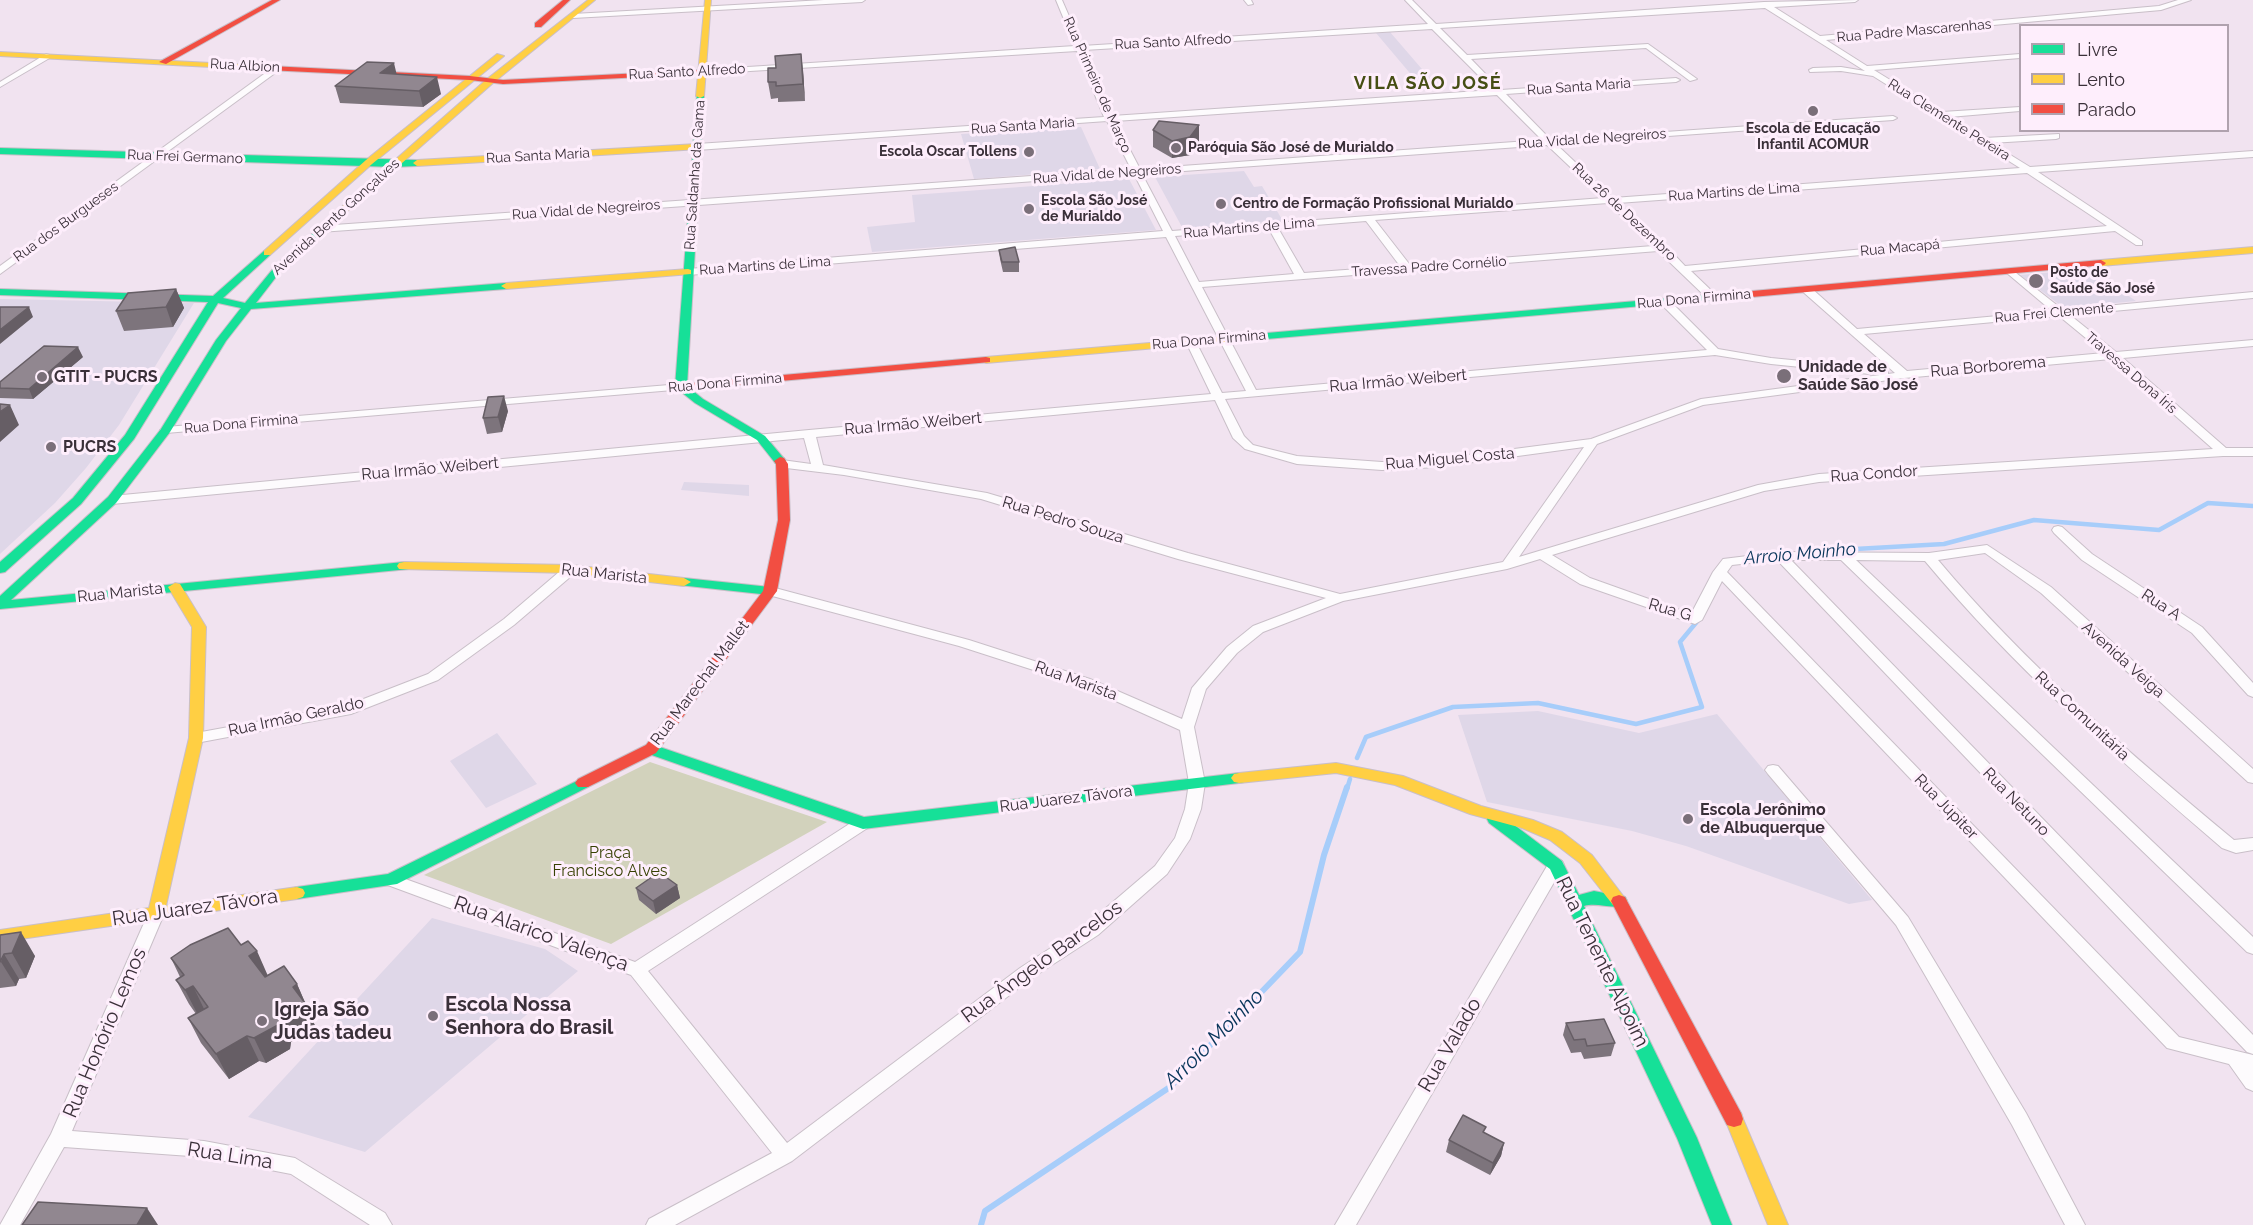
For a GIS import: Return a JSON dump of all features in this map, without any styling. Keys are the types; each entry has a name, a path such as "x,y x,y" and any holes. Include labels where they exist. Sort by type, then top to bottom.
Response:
{"street":[{"path":"163,62 277,0"},
{"name":"Avenida Bento Gonçalves","path":"0,569 77,501 130,437 215,299 369,162 567,0"},
{"name":"Avenida Bento Gonçalves","path":"0,604 112,500 166,430 221,340 280,266 490,81 592,0"},
{"path":"573,16 707,4 862,0"},
{"name":"Rua Primeiro de Março","path":"1059,0 1110,120 1252,394"},
{"name":"Rua 26 de Dezembro","path":"1408,0 1549,142 1712,297"},
{"name":"Rua Santo Alfredo","path":"490,81 701,72 1434,27 1762,2 1855,0"},
{"name":"Rua Padre Mascarenhas","path":"1818,38 2161,8 2188,0"},
{"name":"Rua Clemente Pereira","path":"1762,2 2030,171 2139,243"},
{"name":"Rua Saldanha da Gama","path":"681,387 690,203 697,147 707,4"},
{"path":"1465,57 1648,46 1693,79"},
{"name":"Rua Albion","path":"0,54 470,78 490,81"},
{"path":"0,85 49,56"},
{"path":"1866,68 2019,56"},
{"name":"Rua dos Burgueses","path":"0,271 278,68"},
{"path":"1813,70 1841,69 1881,77"},
{"name":"Rua Santa Maria","path":"369,162 394,164 697,147 1676,80"},
{"path":"1940,115 2019,109"},
{"name":"Rua Vidal de Negreiros","path":"320,229 1893,118"},
{"path":"1983,141 2056,136"},
{"name":"Rua Frei Germano","path":"0,151 369,162"},
{"name":"Rua Martins de Lima","path":"0,292 215,299 246,306 1368,218 2253,154"},
{"path":"1368,218 1408,269"},
{"path":"1272,226 1302,277"},
{"name":"Rua Macapá","path":"1684,268 2117,228"},
{"name":"Travessa Padre Cornélio","path":"1195,285 1663,248"},
{"name":"Rua Dona Firmina","path":"166,430 2253,250"},
{"name":"Travessa Dona Íris","path":"2011,272 2113,355 2223,452"},
{"path":"1806,289 1904,375"},
{"name":"Rua Frei Clemente","path":"1854,332 2253,295"},
{"path":"1664,301 1715,352"},
{"name":"Rua Miguel Costa","path":"1191,342 1239,438 1249,447 1297,460 1382,466 1437,463 1593,442"},
{"name":"Rua Borborema","path":"1593,442 1701,402 1904,375 2253,343"},
{"name":"Rua Irmão Weibert","path":"112,500 761,438 1715,352 1771,361 1904,375"},
{"path":"681,387 761,438 782,464"},
{"path":"810,434 818,468"},
{"path":"1507,565 1593,442"},
{"name":"Rua Condor","path":"1507,565 1544,556 1762,488 1819,478 2253,452"},
{"name":"Rua Pedro Souza","path":"782,464 984,495 1183,556 1340,598"},
{"name":"Rua Marechal Mallet","path":"391,880 651,749 770,591 784,520 782,464"},
{"name":"Rua A","path":"2058,530 2086,557 2197,630 2253,692"},
{"name":"Avenida Veiga","path":"1929,556 1987,549 2046,590 2253,778"},
{"path":"1843,555 2253,947"},
{"name":"Rua G","path":"1544,556 1585,581 1692,620 1698,619 1720,572"},
{"path":"1720,572 1728,562 1780,556 1929,556"},
{"name":"Rua Netuno","path":"1780,556 2253,1047"},
{"name":"Rua Comunitária","path":"1929,556 1965,602 2082,720 2228,844 2236,847 2253,844"},
{"name":"Rua Marista","path":"0,604 413,565 571,569 770,591 964,643 1074,678 1187,727"},
{"name":"Rua Ângelo Barcelos","path":"656,1225 785,1155 1026,973 1092,930 1161,870 1182,839 1193,809 1197,783 1187,727 1199,688 1232,650 1258,629 1340,598 1507,565"},
{"name":"Rua Irmão Geraldo","path":"196,738 351,709 433,677 509,622 571,569"},
{"name":"Rua Júpiter","path":"1720,572 2173,1043 2245,1060"},
{"name":"Rua Honório Lemos","path":"9,1225 59,1138 156,914 196,738 199,627 175,587"},
{"name":"Rua Juarez Távora","path":"651,749 863,824 1301,770 1336,768 1398,780 1486,812"},
{"path":"1773,770 1902,921 2019,1119 2074,1225"},
{"name":"Rua Tenente Alpoim","path":"1486,812 1556,865 1686,1138 1722,1225"},
{"name":"Rua Tenente Alpoim","path":"1486,812 1527,824 1556,836 1586,859 1619,901 1731,1111 1778,1225"},
{"path":"638,970 863,824"},
{"name":"Rua Valado","path":"1345,1225 1556,865"},
{"name":"Rua Juarez Távora","path":"0,936 391,880"},
{"name":"Rua Alarico Valença","path":"391,880 638,970 785,1155"},
{"path":"1575,903 1594,897 1619,901"},
{"path":"2245,1060 2253,1083"},
{"name":"Rua Lima","path":"59,1138 204,1149 296,1166 378,1219 382,1225"}],"shaded area":[{"path":"1390,32 1440,90 1425,91 1376,33"},
{"name":"Escola Oscar Tollens","path":"1081,127 1100,169 974,179 961,134"},
{"name":"Centro de Formação Profissional Murialdo","path":"1244,171 1254,187 1262,186 1283,221 1183,229 1155,177"},
{"name":"Escola São José de Murialdo","path":"1129,179 1156,230 872,252 867,227 915,222 912,195"},
{"path":"2089,269 2136,301 2064,308 2020,275"},
{"name":"PUCRS","path":"0,299 194,303 119,425 86,468 55,503 0,554"},
{"path":"684,482 749,485 749,496 681,490"},
{"name":"Escola Jerônimo de Albuquerque","path":"1538,711 1639,733 1717,714 1872,900 1849,904 1686,846 1632,831 1487,802 1458,715"},
{"path":"497,733 537,784 486,808 450,761"},
{"name":"Escola Nossa Senhora do Brasil","path":"432,918 545,949 578,971 365,1152 248,1117"}],"green space":[{"name":"Praça Francisco Alves","path":"650,762 827,822 611,944 424,875"}],"building":[{"path":"801,54 803,84 776,86 776,82 768,82 768,68 776,68 775,56"},
{"path":"367,62 394,63 380,73 437,77 419,91 335,86"},
{"path":"1159,121 1199,125 1190,137 1172,141 1153,130"},
{"path":"1015,247 1019,262 1002,262 999,250"},
{"path":"176,289 166,307 116,311 128,293"},
{"path":"0,307 29,307 0,330"},
{"path":"44,346 78,347 29,389 0,388 0,382"},
{"path":"504,396 498,417 483,418 488,397"},
{"path":"0,404 10,405 0,412"},
{"path":"659,872 677,885 653,901 636,888"},
{"name":"Igreja São Judas tadeu","path":"228,928 241,945 248,941 257,951 249,956 265,977 284,966 297,984 293,987 305,1003 279,1018 278,1025 254,1038 247,1036 216,1054 188,1018 208,1007 193,986 185,990 176,980 184,975 171,958 190,945"},
{"path":"21,932 12,953 4,954 0,962 0,935"},
{"path":"1604,1019 1615,1043 1587,1046 1585,1039 1574,1040 1566,1023"},
{"path":"1463,1115 1486,1127 1483,1132 1504,1143 1493,1163 1449,1140"},
{"path":"38,1202 147,1208 137,1225 22,1225"}],"waterway":[{"name":"Arroio Moinho","path":"1802,552 1944,544 2034,520 2159,530 2208,503 2253,506"},
{"name":"Arroio Moinho","path":"1357,758 1366,737 1453,707 1538,703 1636,724 1702,707 1680,642 1700,618"},
{"name":"Arroio Moinho","path":"1347,789 1350,779"},
{"name":"Arroio Moinho","path":"981,1225 985,1211 1170,1087 1300,952 1324,855 1347,787"}],"traffic: fast":[{"path":"681,387 700,96"},
{"path":"0,151 417,163"},
{"path":"0,603 112,500 166,430 221,340 280,266 340,213"},
{"path":"0,569 77,501 130,437 215,299 267,253"},
{"path":"0,292 215,299 246,306 260,306 506,286"},
{"path":"1255,337 1752,294"},
{"path":"681,387 699,401 761,438 780,461"},
{"path":"0,605 404,566"},
{"path":"684,582 770,591"},
{"path":"651,749 863,823 1239,778"},
{"path":"297,893 391,880 583,783"},
{"path":"1495,819 1556,865 1687,1138 1722,1225"},
{"path":"1574,903 1594,897 1619,901"}],"traffic: slow":[{"path":"340,213 490,81 592,0"},
{"path":"700,96 708,0"},
{"path":"0,54 250,67"},
{"path":"267,253 369,162 500,56"},
{"path":"417,163 697,147"},
{"path":"2101,263 2253,250"},
{"path":"506,286 688,272"},
{"path":"986,360 1255,337"},
{"path":"404,566 571,569 684,582"},
{"path":"156,914 196,738 199,627 175,587"},
{"path":"1239,778 1336,768 1398,780 1476,810 1527,824 1556,836 1586,859 1619,901"},
{"path":"0,936 297,893"},
{"path":"1734,1119 1778,1225"}],"traffic: jam":[{"path":"163,62 277,0"},
{"path":"538,25 567,0"},
{"path":"250,67 470,78 503,82 701,72"},
{"path":"1752,294 2101,263"},
{"path":"681,387 986,360"},
{"path":"583,783 651,749 770,591 784,520 780,461"},
{"path":"1619,901 1734,1119"}],"place":[{"name":"Escola de Educação Infantil ACOMUR","path":"1813,111"},
{"name":"Paróquia São José de Murialdo","path":"1176,148"},
{"name":"Escola Oscar Tollens","path":"1029,152"},
{"name":"Centro de Formação Profissional Murialdo","path":"1221,204"},
{"name":"Escola São José de Murialdo","path":"1029,209"},
{"name":"Posto de Saúde São José","path":"2036,281"},
{"name":"Unidade de Saúde São José","path":"1784,376"},
{"name":"GTIT - PUCRS","path":"42,377"},
{"name":"PUCRS","path":"51,447"},
{"name":"Escola Jerônimo de Albuquerque","path":"1688,819"},
{"name":"Escola Nossa Senhora do Brasil","path":"433,1016"},
{"name":"Igreja São Judas tadeu","path":"262,1021"}],"district":[{"name":"VILA SÃO JOSÉ","path":"1428,84"}]}
